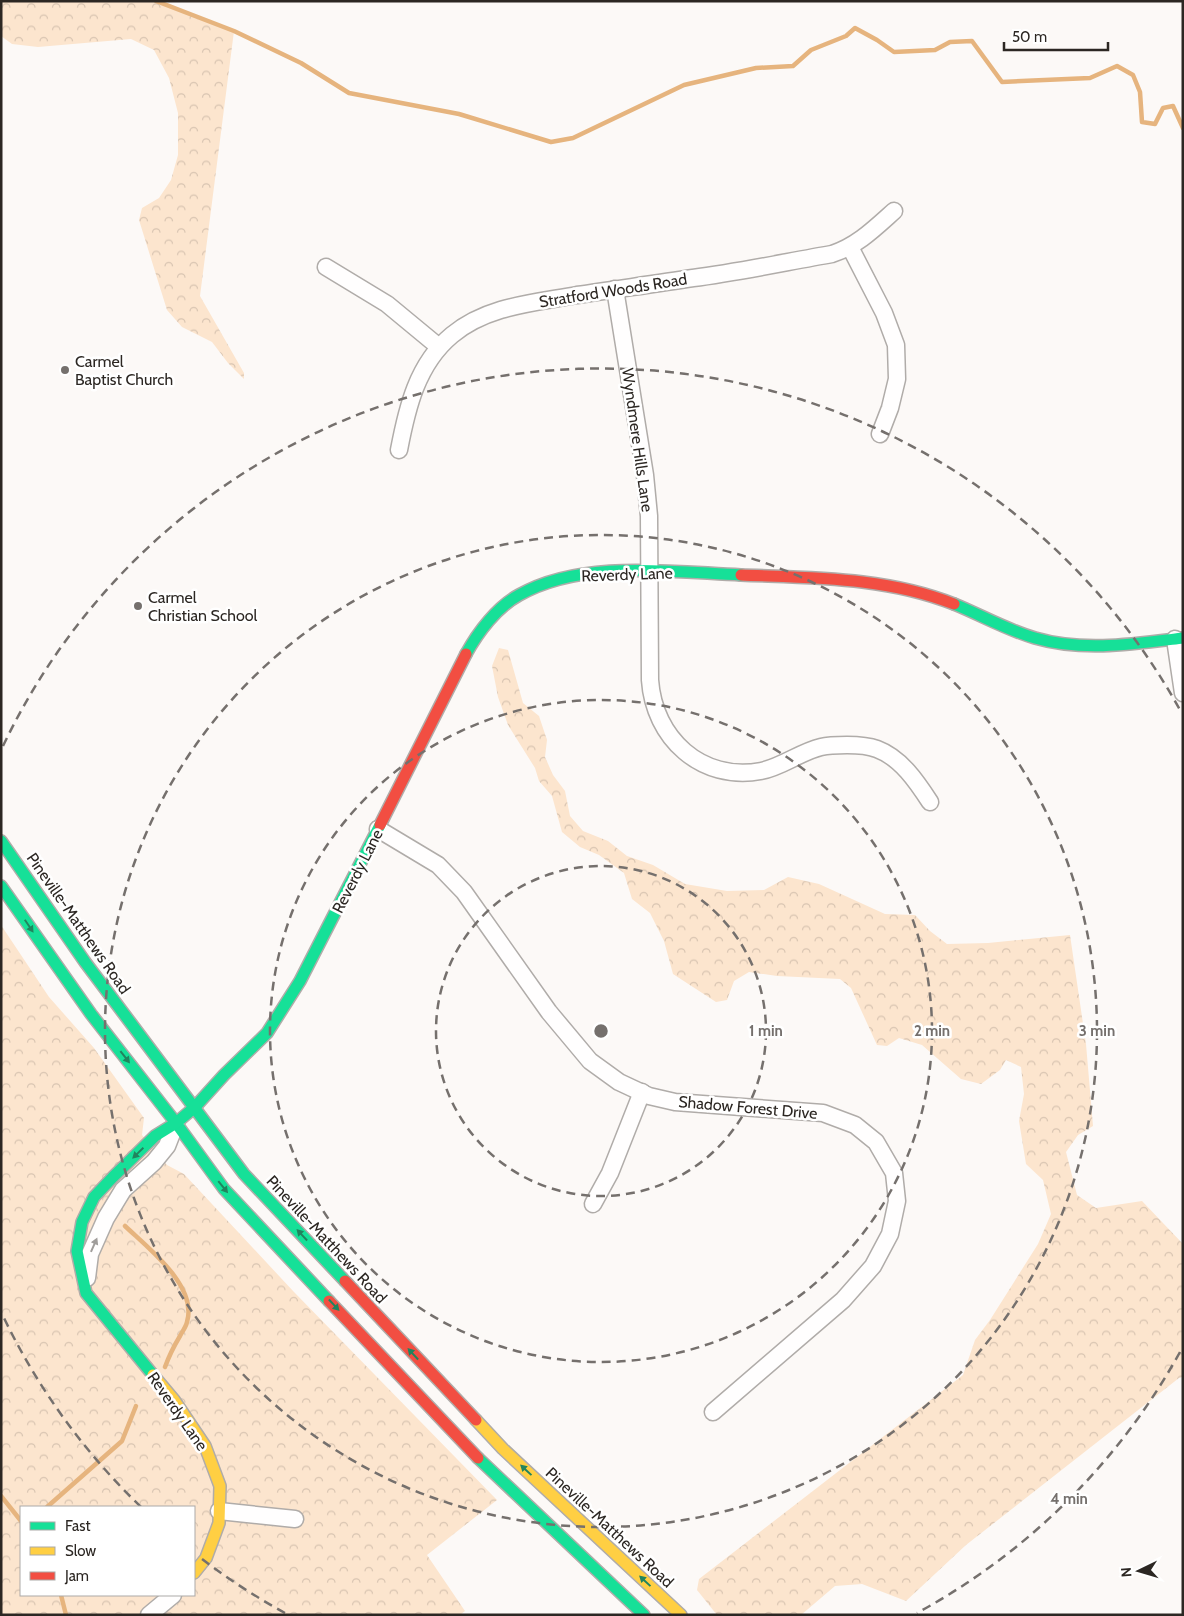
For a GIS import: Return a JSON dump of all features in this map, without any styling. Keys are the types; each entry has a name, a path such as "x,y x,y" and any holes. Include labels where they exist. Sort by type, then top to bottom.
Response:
{"main road":[{"name":"Reverdy Lane","path":"176,1123 195,1107 224,1075 267,1033 300,982 470,647 499,609 520,594 544,583 585,574 648,571 862,581 889,584 924,593 1030,637 1064,644 1100,646 1179,638"},
{"name":"Pineville-Matthews Road","path":"1,842 85,962 244,1174 504,1449 680,1615"},
{"path":"1,886 91,1014 176,1123 224,1189 493,1473 644,1615"},
{"name":"Reverdy Lane","path":"86,1293 174,1400 205,1446 220,1486 219,1524 206,1558 195,1572"}],"street":[{"name":"Stratford Woods Road","path":"399,450 414,390 425,367 439,347 476,319 502,309 832,254 850,247 872,232 894,211"},
{"path":"850,247 884,314 896,345 897,380 890,408 880,434"},
{"path":"326,266 387,304 439,347"},
{"name":"Wyndmere Hills Lane","path":"615,289 645,475 649,516 648,571 651,693 659,720 681,749 707,765 722,770 742,772 770,768 820,747 851,745 878,749 893,758 909,773 930,802"},
{"path":"1179,638 1183,694"},
{"name":"Shadow Forest Drive","path":"378,829 438,865 464,892 549,1012 590,1061 619,1082 642,1092 675,1102 824,1113 855,1125 876,1142 894,1172 898,1201 890,1234 873,1266 843,1300 713,1412"},
{"path":"593,1204 610,1173 642,1092"},
{"name":"Reverdy Lane","path":"86,1293 90,1254 106,1218 123,1190 154,1162 166,1146 176,1123"},
{"path":"219,1510 295,1519"},
{"path":"154,1613 172,1596"}],"green space":[{"path":"1,1 162,1 234,31 200,296 244,373 244,379 228,363 212,342 182,327 167,310 139,220 142,208 159,198 171,180 178,155 178,113 169,78 154,50 131,39 38,47 12,44 1,36"},
{"path":"499,648 508,650 523,703 539,716 547,740 545,757 553,775 565,791 570,816 583,831 608,841 627,856 653,865 685,884 727,891 764,890 788,877 819,884 885,914 915,915 930,931 947,944 988,943 1070,935 1086,1044 1093,1126 1078,1135 1066,1152 1077,1195 1096,1208 1142,1201 1183,1244 1183,1377 1179,1378 966,1545 906,1601 862,1584 835,1586 801,1615 717,1615 697,1590 699,1579 963,1375 975,1340 990,1320 1038,1244 1051,1214 1043,1180 1026,1164 1019,1121 1024,1094 1021,1067 1006,1060 1000,1070 981,1084 961,1079 922,1045 899,1038 887,1046 877,1045 851,988 840,979 777,976 749,972 734,981 727,1000 716,1002 673,974 664,941 650,913 632,899 624,873 599,855 580,847 562,832 552,796 539,781 535,768 508,725 498,697 492,666"},
{"path":"1,925 49,997 94,1048 144,1118 142,1135 167,1165 184,1174 294,1292 497,1500 427,1555 465,1611 460,1615 1,1615"}],"waterway":[{"path":"156,1 234,31 301,63 349,93 459,114 551,142 573,138 684,85 756,68 793,66 811,50 846,36 855,28 894,52 935,50 950,42 972,41 1002,82 1090,78 1117,66 1133,75 1140,92 1142,122 1155,124 1163,108 1173,106 1183,128"},
{"path":"125,1226 169,1269 185,1295 188,1308 186,1324 165,1367"},
{"path":"48,1506 122,1441 136,1406"},
{"path":"1,1496 20,1520"},
{"path":"61,1596 66,1615"}],"traffic: fast":[{"path":"466,654 482,629 511,600 544,584 571,576 628,570 741,575"},
{"path":"954,604 1014,631 1035,638 1071,645 1109,646 1183,638"},
{"path":"153,1375 86,1293 77,1251 82,1222 94,1197 113,1177 155,1136 176,1123 195,1107 224,1075 267,1033 300,981 380,825"},
{"path":"1,841 85,962 244,1174 345,1281"},
{"path":"1,886 91,1014 176,1123 224,1189 329,1301"},
{"path":"478,1458 644,1615"}],"traffic: slow":[{"path":"153,1375 174,1400 205,1446 220,1486 219,1523 206,1558 195,1572"},
{"path":"476,1420 503,1449 681,1615"}],"traffic: jam":[{"path":"741,575 849,580 902,588 954,604"},
{"path":"380,825 466,654"},
{"path":"345,1281 476,1420"},
{"path":"329,1301 478,1458"}],"place":[{"name":"Carmel Baptist Church","path":"65,370"},
{"name":"Carmel Christian School","path":"138,606"}]}
